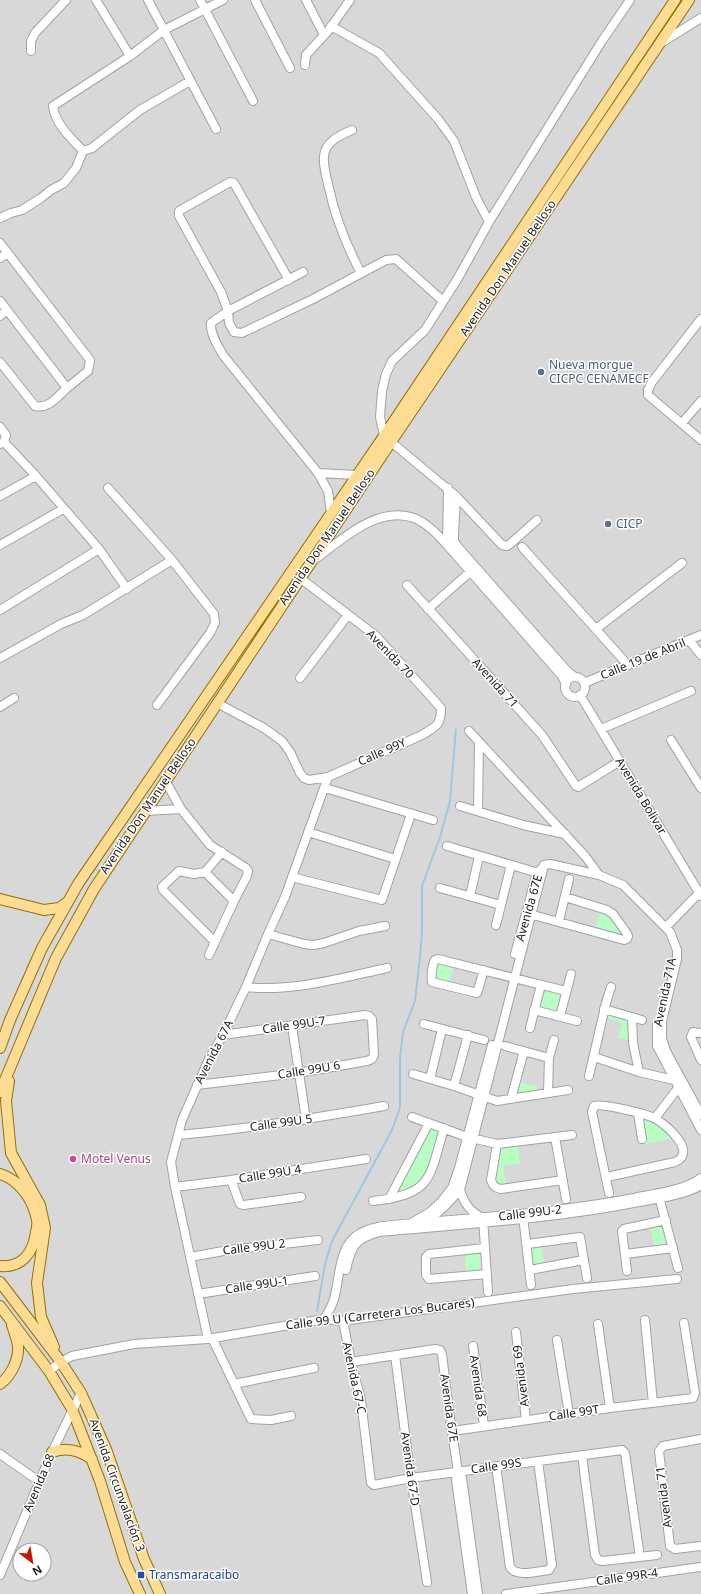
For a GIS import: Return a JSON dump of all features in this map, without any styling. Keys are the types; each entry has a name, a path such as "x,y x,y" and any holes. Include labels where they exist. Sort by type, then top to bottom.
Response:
{"main road":[{"name":"Avenida Don Manuel Belloso","path":"0,1092 60,951 94,888 300,578 387,439 675,0"},
{"name":"Avenida Don Manuel Belloso","path":"0,1048 10,1020 42,948 69,900 90,867 356,475 387,439 689,0"},
{"path":"0,899 44,910 59,908 69,900"},
{"path":"13,1060 6,1101 11,1153 40,1205 45,1228 37,1283 40,1310 41,1317 60,1362"},
{"path":"0,1174 15,1181 30,1198 38,1221 34,1244 24,1260 10,1267 0,1266"},
{"name":"Avenida Circunvalación 3","path":"0,1282 60,1362 81,1393 106,1450 144,1559 160,1594"},
{"name":"Avenida Circunvalación 3","path":"0,1306 49,1371 72,1409 92,1459 125,1562 140,1594"},
{"path":"0,1384 11,1373 16,1360 18,1346 10,1319"},
{"path":"52,1452 62,1449 75,1450 92,1459"}],"street":[{"path":"96,0 130,56"},
{"path":"148,0 216,129"},
{"path":"200,0 253,101"},
{"path":"83,151 62,128 54,113 53,106 130,56 164,30 224,0"},
{"path":"255,0 290,68"},
{"path":"306,0 324,35"},
{"path":"305,65 304,61 306,55 324,35 350,0"},
{"path":"537,520 510,544 507,546 502,545 448,488 387,439 381,424 380,408 382,391 386,374 392,361 425,330 458,278 489,222 630,0"},
{"path":"31,51 31,41 35,33 64,1"},
{"path":"658,45 701,18"},
{"path":"331,26 379,53 438,119 454,141 476,197 489,222"},
{"path":"0,218 10,213 22,210 64,183 76,168 83,151 92,148 140,110 190,81"},
{"path":"352,130 338,136 332,141 324,156 331,200 339,227 346,245 361,273"},
{"path":"289,280 234,183 230,182 179,211 179,216 221,292 228,311 231,328 234,332 242,333 386,260 396,259 444,301"},
{"path":"0,243 90,360 88,370 52,402 42,407 35,406 0,362"},
{"path":"0,258 8,253"},
{"path":"303,272 228,311 211,323 211,326 223,355 318,473 328,491 331,513"},
{"path":"0,301 67,388"},
{"path":"0,316 7,310"},
{"path":"701,319 652,382 648,390 648,395 701,440"},
{"path":"682,423 701,400"},
{"path":"0,427 6,435 2,443 36,476 99,549 127,589"},
{"path":"318,473 356,475"},
{"path":"0,496 36,476"},
{"path":"108,488 172,560 214,614 216,623 210,633 157,705"},
{"path":"447,545 448,488"},
{"path":"310,562 367,523 380,517 395,515 415,519 428,527 447,545 562,676 566,684 566,689 570,695 575,697 580,695 584,691 584,683 568,672 457,546 454,540 456,496"},
{"path":"0,545 64,509"},
{"path":"522,547 628,665"},
{"path":"0,610 99,549"},
{"path":"0,658 61,624 83,615 172,560"},
{"path":"596,629 682,563"},
{"path":"428,609 470,572"},
{"name":"Avenida 70","path":"300,578 376,636 441,708 441,719 435,727"},
{"name":"Avenida 71","path":"407,586 542,735 577,787 620,761"},
{"path":"300,678 348,615"},
{"name":"Calle 19 de Abril","path":"584,683 701,635"},
{"path":"689,640 701,655"},
{"path":"566,684 570,679 575,678"},
{"path":"601,729 691,691"},
{"name":"Avenida Bolivar","path":"580,695 700,894"},
{"path":"0,707 14,698"},
{"name":"Calle 99Y","path":"217,703 264,728 282,741 290,752 300,773 308,780 328,777 422,735 435,727"},
{"path":"469,731 585,856 599,876 623,885 666,927 700,894"},
{"path":"671,740 701,788"},
{"path":"478,811 479,742"},
{"name":"Avenida 67A","path":"290,1416 271,1420 251,1419 210,1338 198,1294 175,1188 171,1162 182,1120 209,1059 223,1035 246,987 285,897 328,777"},
{"path":"165,780 181,809 210,845 246,868 248,871 210,955"},
{"path":"325,788 433,820"},
{"path":"460,806 530,827 565,834"},
{"path":"145,811 181,809"},
{"path":"292,876 382,900 411,814"},
{"path":"308,832 395,859"},
{"path":"447,846 540,874"},
{"path":"215,942 162,890 162,887 179,871 194,874 205,872 222,852"},
{"path":"470,896 479,856"},
{"name":"Avenida 67E","path":"426,1222 441,1211 460,1190 470,1137 528,913 544,865 550,864 599,876"},
{"path":"496,925 512,865"},
{"path":"205,872 234,901"},
{"path":"559,921 569,878"},
{"path":"440,888 501,905"},
{"path":"528,913 624,940 628,936 612,914 607,910 565,897"},
{"path":"268,934 304,944 314,945 324,944 360,931 385,926"},
{"name":"Avenida 71A","path":"666,927 673,938 677,950 677,959 663,1014 662,1039 679,1082 699,1113 701,1130"},
{"path":"484,970 477,993 432,982 434,962 438,959 484,970 566,991"},
{"path":"246,987 270,988 298,986 387,968"},
{"path":"560,1016 571,974"},
{"path":"530,1028 541,985"},
{"path":"589,1076 604,1009 611,987"},
{"path":"604,1009 642,1020"},
{"path":"534,1010 577,1021"},
{"name":"Calle 99U-7","path":"223,1035 365,1015"},
{"name":"Calle 99U 6","path":"197,1085 298,1073 372,1059 375,1046 372,1019 365,1015"},
{"path":"632,1017 633,1043 639,1072"},
{"path":"424,1024 484,1040"},
{"path":"292,1026 306,1120"},
{"path":"430,1079 442,1029"},
{"path":"701,1033 693,1032 691,1037 701,1060"},
{"path":"454,1086 468,1035"},
{"path":"548,1093 549,1058 554,1040"},
{"path":"505,1046 549,1058"},
{"path":"511,1099 524,1051"},
{"path":"594,1057 639,1072 679,1082 655,1118"},
{"path":"413,1074 454,1086 497,1102 568,1090"},
{"path":"607,1177 675,1162 682,1158 684,1152 677,1136 655,1118 600,1105 594,1106 592,1112 607,1177 609,1193"},
{"name":"Calle 99U 5","path":"178,1135 215,1132 306,1120 384,1106"},
{"path":"638,1113 642,1139"},
{"path":"412,1117 470,1137 497,1144 572,1135"},
{"path":"389,1199 429,1123"},
{"path":"373,1201 403,1196 415,1191 424,1184 431,1172 444,1128"},
{"name":"Avenida 67E","path":"412,1226 441,1202 452,1188 470,1137"},
{"path":"555,1137 566,1199"},
{"path":"497,1144 491,1180 492,1185 496,1188 501,1189 563,1180"},
{"name":"Calle 99U 4","path":"175,1188 366,1159"},
{"path":"231,1180 240,1204 244,1205 301,1197"},
{"name":"Calle 99U-2","path":"324,1319 336,1309 339,1302 349,1254 359,1237 368,1230 382,1226 412,1226 483,1221 613,1208 700,1184"},
{"path":"460,1190 462,1197 470,1210 483,1221 488,1292"},
{"path":"658,1196 666,1220 678,1268"},
{"path":"524,1217 528,1244 531,1285"},
{"path":"627,1271 621,1233 624,1229 666,1220"},
{"name":"Calle 99U-2","path":"412,1226 426,1222 483,1221"},
{"path":"528,1244 580,1237 587,1278"},
{"name":"Calle 99U 2","path":"190,1257 229,1250 318,1240"},
{"path":"485,1248 429,1254 426,1257 426,1275 429,1279 487,1274"},
{"path":"624,1254 673,1248"},
{"path":"530,1270 584,1260"},
{"name":"Calle 99U-1","path":"198,1294 315,1276"},
{"name":"Calle 99 U (Carretera Los Bucares)","path":"49,1371 60,1362 72,1356 134,1344 210,1338 324,1319 343,1321 573,1289 677,1279"},
{"path":"645,1320 652,1403"},
{"name":"Avenida 67-C","path":"343,1321 351,1362 361,1400 372,1483"},
{"name":"Calle 99T","path":"452,1431 610,1408 693,1398 695,1395 684,1323"},
{"path":"598,1324 610,1408"},
{"name":"Avenida 69","path":"516,1332 526,1420"},
{"path":"557,1340 569,1414"},
{"name":"Avenida 68","path":"473,1346 484,1426"},
{"name":"Avenida 67E","path":"395,1355 435,1348 440,1350 442,1354 458,1472 456,1480 472,1594"},
{"path":"351,1362 395,1355"},
{"name":"Avenida 67-D","path":"395,1355 411,1478 427,1582"},
{"path":"234,1384 314,1368"},
{"name":"Avenida 68","path":"0,1575 52,1452 81,1393"},
{"name":"Avenida 71","path":"701,1440 663,1446 659,1451 670,1546 675,1549 701,1546"},
{"name":"Calle 99S","path":"372,1483 374,1485 411,1478 496,1466 622,1450 625,1453 640,1557"},
{"path":"0,1454 40,1482"},
{"path":"582,1455 595,1555 598,1560 603,1562 657,1555"},
{"path":"496,1466 510,1567 513,1571 518,1573 549,1570 552,1565 538,1461"},
{"name":"Avenida 67E","path":"458,1472 462,1478 478,1594"},
{"name":"Calle 99R-4","path":"506,1594 701,1568"}],"shaded area":[{"path":"0,0 701,0 701,1594 0,1594"}],"green space":[{"path":"601,910 610,915 621,931 620,934 596,927"},
{"path":"436,963 454,966 449,983 434,981"},
{"path":"544,989 563,994 558,1013 538,1007"},
{"path":"608,1014 628,1020 629,1040 618,1038 622,1023 606,1018"},
{"path":"519,1082 537,1086 535,1093 514,1096"},
{"path":"641,1116 651,1118 674,1138 646,1144"},
{"path":"430,1127 440,1131 428,1171 416,1186 408,1190 397,1190"},
{"path":"518,1145 520,1164 503,1166 506,1184 500,1185 493,1181 501,1148"},
{"path":"663,1224 668,1246 654,1248 651,1226"},
{"path":"541,1246 544,1263 533,1265 532,1247"},
{"path":"483,1251 485,1269 466,1271 465,1253"}],"waterway":[{"path":"317,1311 325,1264 332,1241 392,1130 400,1108 400,1058 403,1032 415,1001 420,957 422,931 422,886 440,837 450,801 456,729"}],"place":[{"name":"Nueva morgue CICPC CENAMECF","path":"541,372"},
{"name":"CICP","path":"608,524"},
{"name":"Motel Venus","path":"73,1159"},
{"name":"Transmaracaibo","path":"141,1575"}]}
